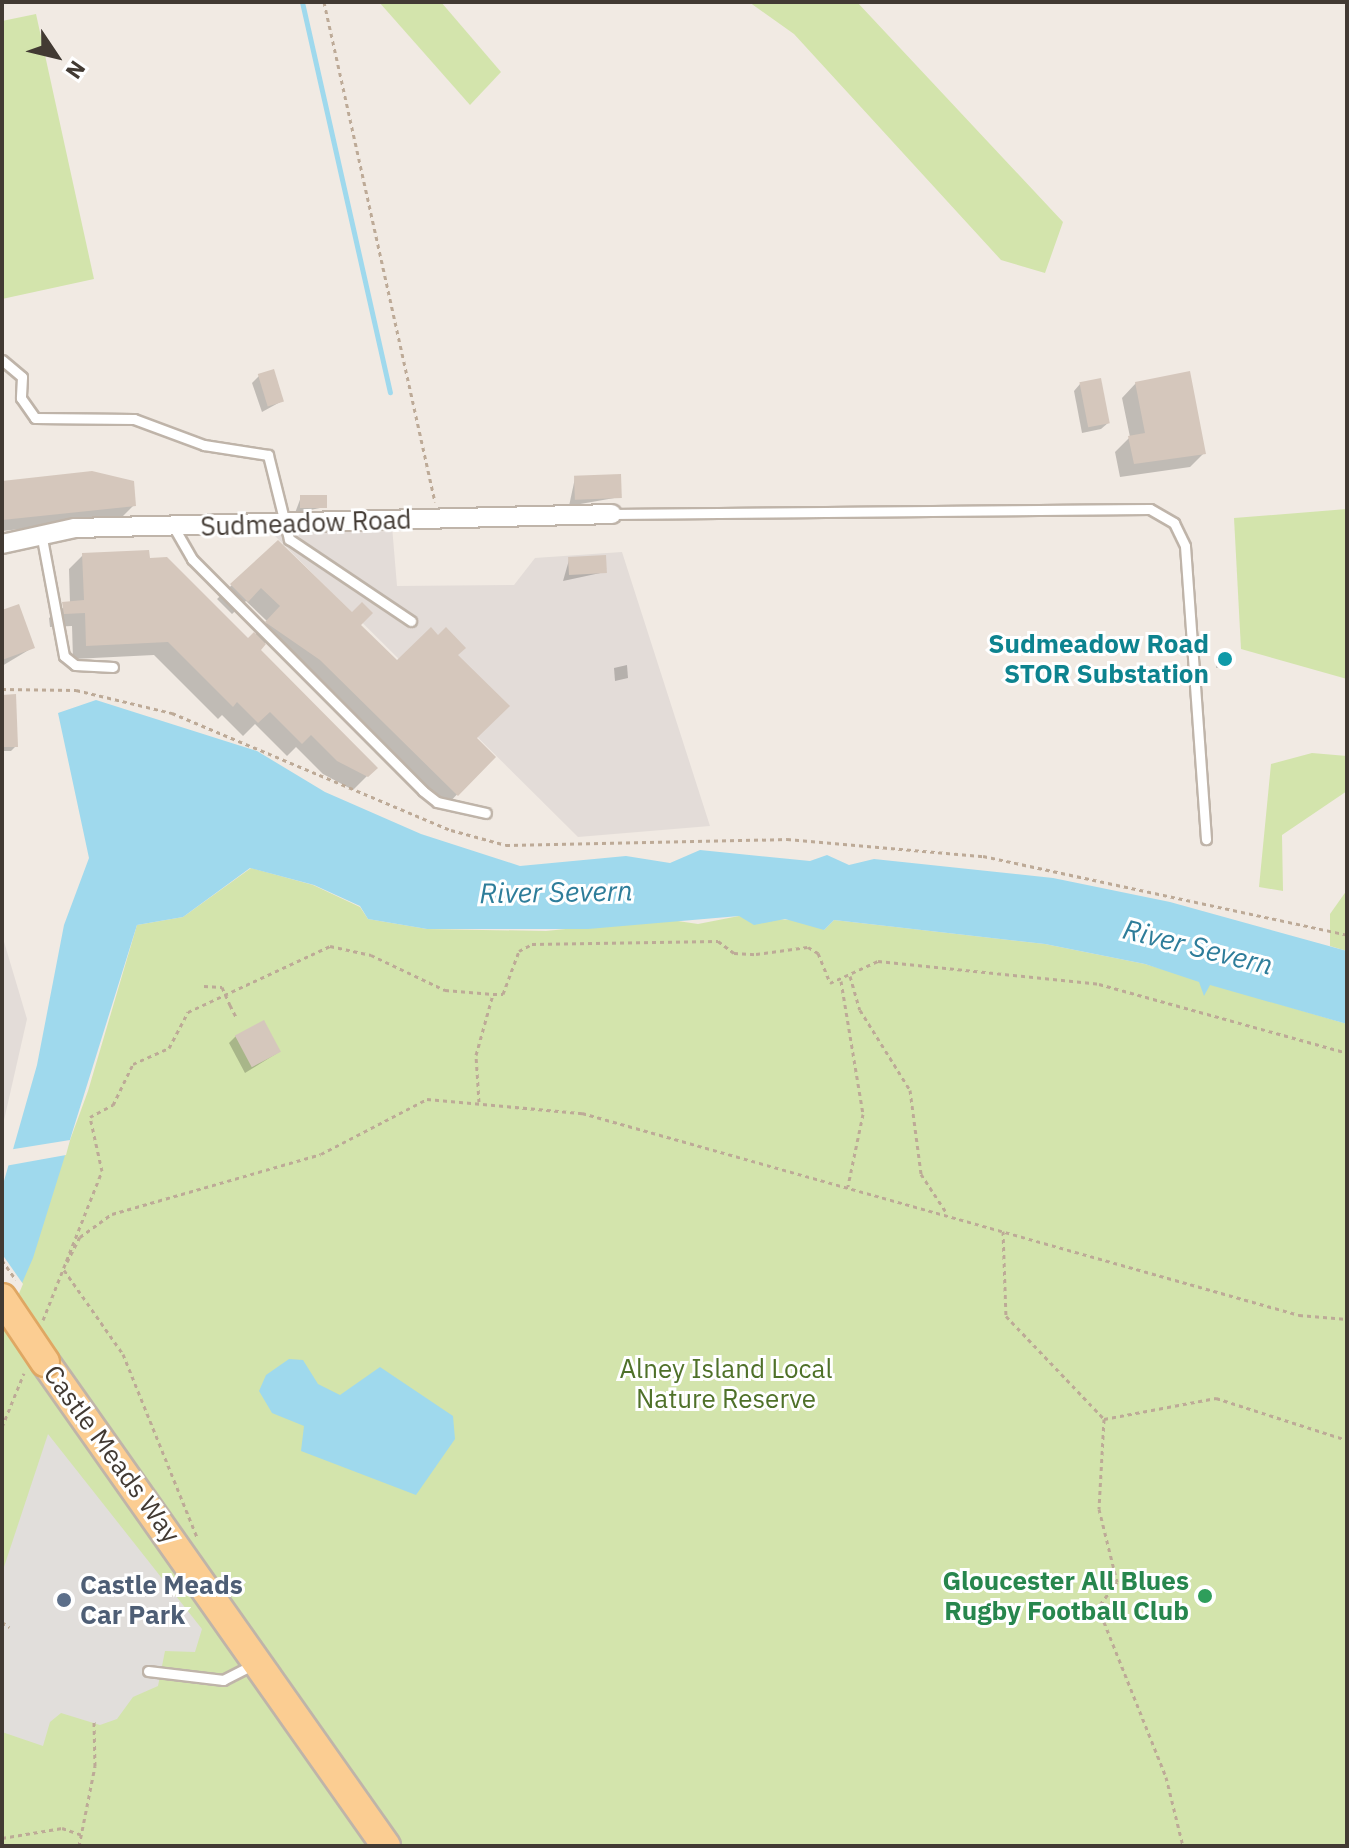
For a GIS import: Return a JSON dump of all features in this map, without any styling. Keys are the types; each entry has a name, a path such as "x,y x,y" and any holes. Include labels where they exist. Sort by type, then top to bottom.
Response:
{"main road":[{"name":"Castle Meads Way","path":"2,1298 386,1846"}],"street":[{"name":"Sudmeadow Road","path":"2,544 41,533 173,526 612,514"}],"lane":[{"path":"2,360 22,377 21,398 35,418 134,419 204,445 268,455 285,525 300,551 411,621"},
{"path":"612,514 1150,509 1174,523 1185,546 1206,839"},
{"path":"173,526 192,559 423,791 437,802 486,813"},
{"path":"41,533 64,656 75,665 113,667"},
{"path":"148,1671 223,1680 255,1663"}],"path":[{"path":"324,2 438,519"},
{"path":"2,689 76,690 172,713 451,830 506,845 787,839 983,856 1347,935"},
{"path":"63,1269 102,1171 90,1117 113,1105 133,1064 169,1048 188,1012 330,946 371,955 445,990 493,994 503,994 519,951 532,944 718,941 734,953 756,954 808,947 818,953 830,983 841,981 878,961 1099,984 1347,1053"},
{"path":"850,976 860,1010 910,1090 921,1174 947,1214"},
{"path":"841,981 863,1114 848,1186"},
{"path":"204,986 222,987 236,1017"},
{"path":"479,1102 476,1055 493,994"},
{"path":"63,1269 80,1237 112,1214 321,1154 427,1099 582,1113 1299,1315 1347,1319"},
{"path":"1003,1230 1006,1316 1104,1419 1099,1509 1117,1582 1098,1607 1166,1777 1183,1846"},
{"path":"63,1269 123,1354 196,1534"},
{"path":"1104,1419 1216,1398 1347,1440"},
{"path":"2,1622 9,1627"},
{"path":"79,1846 95,1766 94,1721"},
{"path":"2,1838 62,1828 82,1835"}],"shaded area":[{"path":"392,526 397,586 514,585 535,558 622,552 710,826 578,837 270,531"},
{"path":"2,935 27,1019 2,1129"},
{"name":"Castle Meads Car Park","path":"48,1434 202,1629 195,1652 165,1651 158,1686 133,1697 117,1719 100,1725 61,1713 50,1722 43,1746 2,1732 2,1573"}],"green space":[{"path":"379,2 441,2 501,72 470,105"},
{"path":"749,2 857,2 1063,222 1045,273 1001,260 794,34"},
{"path":"36,14 94,279 2,299 2,21"},
{"path":"1347,509 1347,679 1241,649 1234,518"},
{"path":"1312,753 1347,756 1347,791 1282,835 1283,891 1259,887 1271,764"},
{"name":"Alney Island Local Nature Reserve","path":"251,868 313,885 360,907 368,919 427,929 546,931 664,919 698,924 739,916 816,922 824,930 834,920 1045,944 1145,964 1347,1024 1347,1846 2,1846 2,1326 88,1091 137,925 183,917"},
{"path":"1347,890 1347,951 1330,946 1330,914"}],"water":[{"name":"River Severn","path":"96,700 257,751 325,792 421,834 520,866 626,856 670,863 700,850 810,861 827,855 849,865 874,859 1053,878 1170,902 1347,951 1347,1024 1210,985 1204,996 1199,982 1145,964 1045,944 834,920 824,930 785,919 754,925 739,916 588,929 427,929 368,919 360,906 314,885 250,868 183,917 137,925 33,1258 2,1329 2,1188 37,1065 64,925 89,858 58,713"},
{"path":"289,1359 303,1360 318,1384 340,1395 380,1367 453,1416 455,1439 416,1495 301,1451 304,1426 272,1413 259,1391 266,1375"}],"pier":[{"path":"70,1140 66,1155 5,1166 8,1150"},
{"path":"2,1254 23,1284 2,1333"}],"building":[{"path":"274,369 284,402 268,406 258,374"},
{"path":"1190,371 1206,454 1134,464 1128,436 1145,433 1135,382"},
{"path":"1101,378 1110,423 1088,427 1079,382"},
{"path":"92,471 134,481 136,506 2,520 2,481"},
{"path":"621,474 622,498 575,500 574,476"},
{"path":"300,495 327,495 327,508 300,508"},
{"path":"278,540 352,612 362,602 373,613 361,625 397,660 431,627 438,635 446,627 466,648 458,655 510,706 477,738 496,757 458,796 320,660 265,622 280,606 261,588 248,602 230,584"},
{"path":"149,550 150,558 167,557 248,638 254,632 266,644 261,650 378,768 368,777 337,761 311,735 302,744 270,712 258,723 237,702 233,707 168,642 86,646 85,613 64,614 62,602 84,600 82,553"},
{"path":"606,555 607,573 569,575 568,557"},
{"path":"19,604 35,648 2,660 2,610"},
{"name":"Sudmeadow Road STOR Substation","path":"1233,652 1234,665 1218,666 1217,653"},
{"path":"16,694 18,747 2,747 2,695"},
{"path":"264,1020 281,1052 252,1067 235,1035"}],"waterway":[{"path":"302,2 390,392"}],"place":[{"name":"Sudmeadow Road STOR Substation","path":"1225,659"},
{"name":"Gloucester All Blues Rugby Football Club","path":"1205,1596"},
{"name":"Castle Meads Car Park","path":"64,1600"}]}
